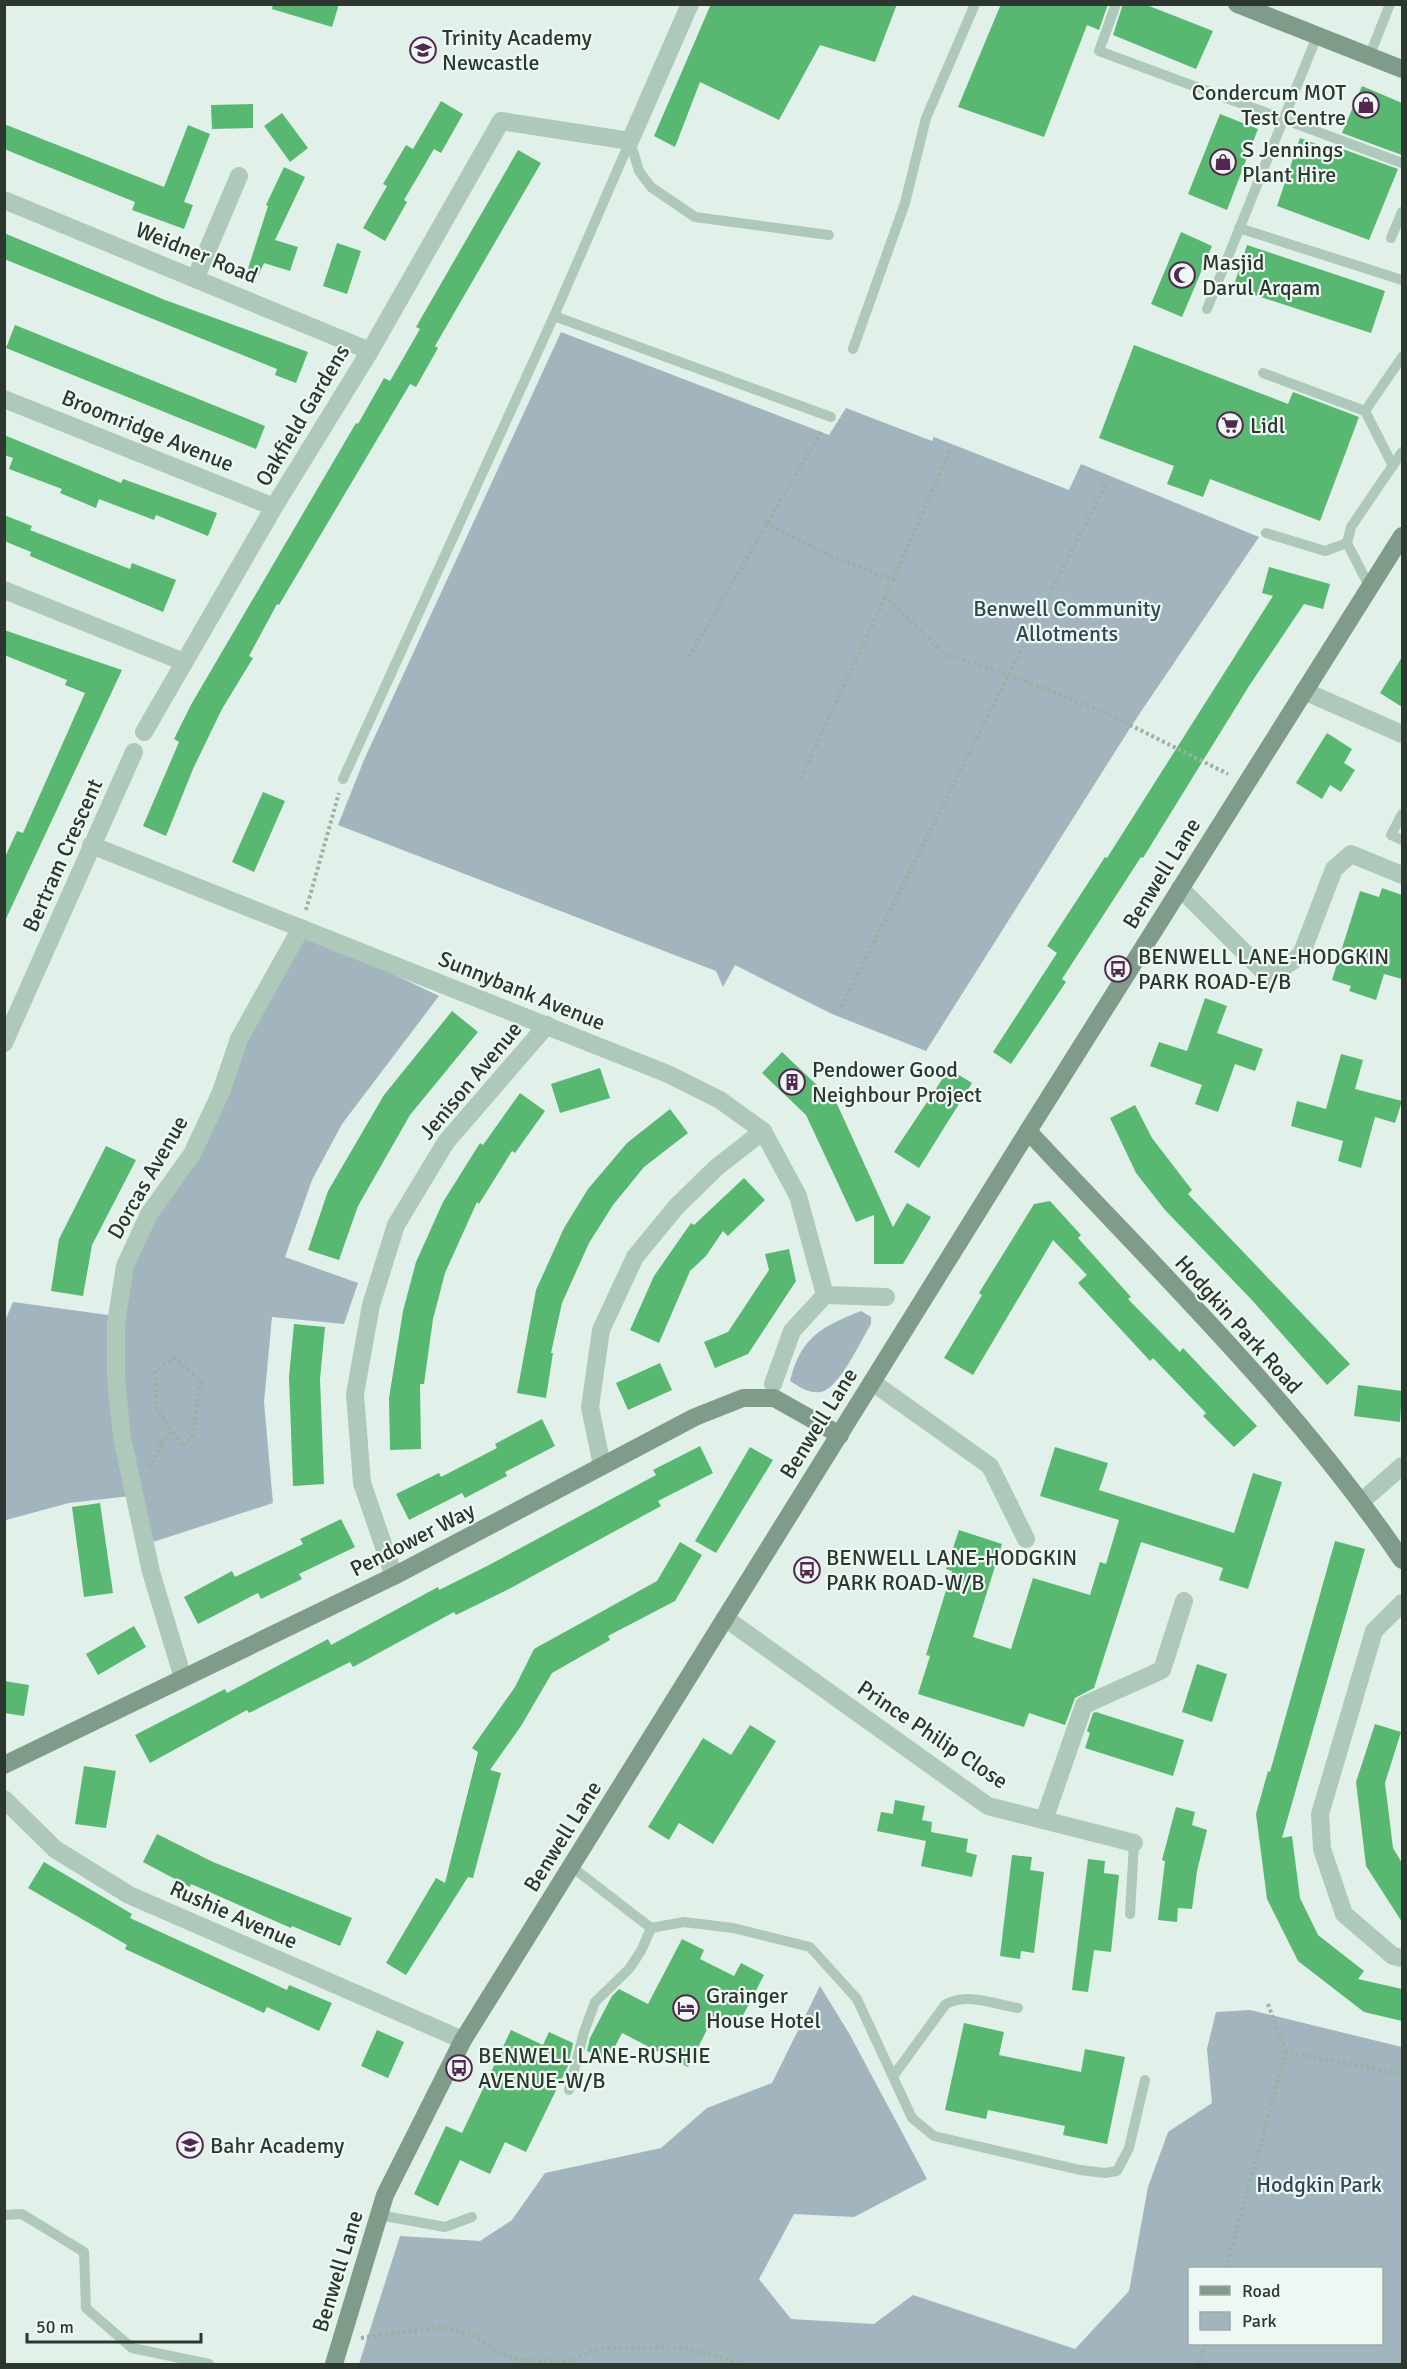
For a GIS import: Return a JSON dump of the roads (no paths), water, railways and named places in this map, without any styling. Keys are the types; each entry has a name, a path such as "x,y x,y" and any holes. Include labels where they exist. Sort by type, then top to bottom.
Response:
{"main road":[{"path":"1237,4 1402,69"},
{"name":"Benwell Lane","path":"334,2364 385,2195 463,2040 1245,783 1402,536"},
{"name":"Hodgkin Park Road","path":"1028,1131 1262,1383 1362,1501 1402,1560"},
{"name":"Pendower Way","path":"4,1764 394,1576 695,1417 743,1398 774,1398 840,1435"}],"street":[{"path":"630,141 690,5"},
{"name":"Oakfield Gardens","path":"144,732 274,507 370,351 501,122 630,141"},
{"path":"196,277 239,176"},
{"name":"Weidner Road","path":"4,200 196,277 370,351"},
{"name":"Broomridge Avenue","path":"4,399 274,507"},
{"path":"4,590 184,662"},
{"path":"1304,691 1402,734"},
{"name":"Bertram Crescent","path":"4,1043 134,752"},
{"name":"Sunnybank Avenue","path":"91,845 669,1074 720,1100 763,1131 798,1196 825,1295"},
{"path":"1180,888 1269,977 1301,955 1334,869 1351,854 1402,875"},
{"name":"Dorcas Avenue","path":"183,1678 151,1572 122,1437 116,1378 116,1323 125,1266 149,1214 192,1154 221,1092 239,1039 301,928"},
{"name":"Jenison Avenue","path":"394,1576 362,1483 355,1394 371,1305 396,1226 446,1142 547,1025"},
{"path":"602,1467 590,1407 601,1330 635,1257 677,1206 717,1167 763,1131"},
{"path":"773,1384 792,1331 825,1295 886,1297"},
{"path":"872,1382 990,1466 1026,1539"},
{"path":"1362,1501 1402,1466"},
{"path":"1044,1820 1084,1705 1162,1670 1184,1601"},
{"path":"1402,1603 1374,1631 1320,1814 1322,1849 1344,1914 1393,1956 1402,1958"},
{"name":"Prince Philip Close","path":"725,1618 988,1806 1134,1843"},
{"name":"Rushie Avenue","path":"4,1799 55,1849 129,1895 463,2040"}],"lane":[{"path":"853,349 905,203 926,118 975,4"},
{"path":"1116,4 1099,51 1402,163"},
{"path":"1370,57 1390,4"},
{"path":"1207,309 1317,36"},
{"path":"630,141 639,171 651,187 695,217 829,235"},
{"path":"344,778 554,316 630,141"},
{"path":"1391,238 1402,212"},
{"path":"1239,228 1402,280"},
{"path":"554,316 831,417"},
{"path":"1365,411 1402,357"},
{"path":"1263,373 1365,411 1393,466"},
{"path":"1369,586 1347,543 1351,527 1402,452"},
{"path":"1266,533 1325,551 1347,543"},
{"path":"1402,814 1391,835 1402,840"},
{"path":"1130,1914 1134,1843"},
{"path":"572,1867 651,1929"},
{"path":"651,1929 684,1922 733,1928 810,1947 857,1999 912,2118 934,2136 1080,2170 1105,2173 1117,2171 1124,2162 1145,2080"},
{"path":"569,2091 584,2031 595,2002 628,1969 641,1951 651,1929"},
{"path":"894,2075 945,2005 954,2000 967,1999 1018,2008"},
{"path":"4,2215 22,2214 84,2252 86,2308 132,2348 209,2364"},
{"path":"379,2214 445,2227 472,2217"}],"place":[{"name":"Trinity Academy Newcastle","path":"423,50"},
{"name":"Condercum MOT Test Centre","path":"1366,105"},
{"name":"S Jennings Plant Hire","path":"1223,162"},
{"name":"Masjid Darul Arqam","path":"1182,275"},
{"name":"Lidl","path":"1230,425"},
{"name":"BENWELL LANE-HODGKIN PARK ROAD-E/B","path":"1118,969"},
{"name":"Pendower Good Neighbour Project","path":"792,1082"},
{"name":"BENWELL LANE-HODGKIN PARK ROAD-W/B","path":"807,1570"},
{"name":"Grainger House Hotel","path":"686,2008"},
{"name":"BENWELL LANE-RUSHIE AVENUE-W/B","path":"459,2068"},
{"name":"Bahr Academy","path":"190,2145"}],"park label":[{"name":"Benwell Community Allotments","path":"1067,620"},
{"name":"Hodgkin Park","path":"1319,2184"}]}
